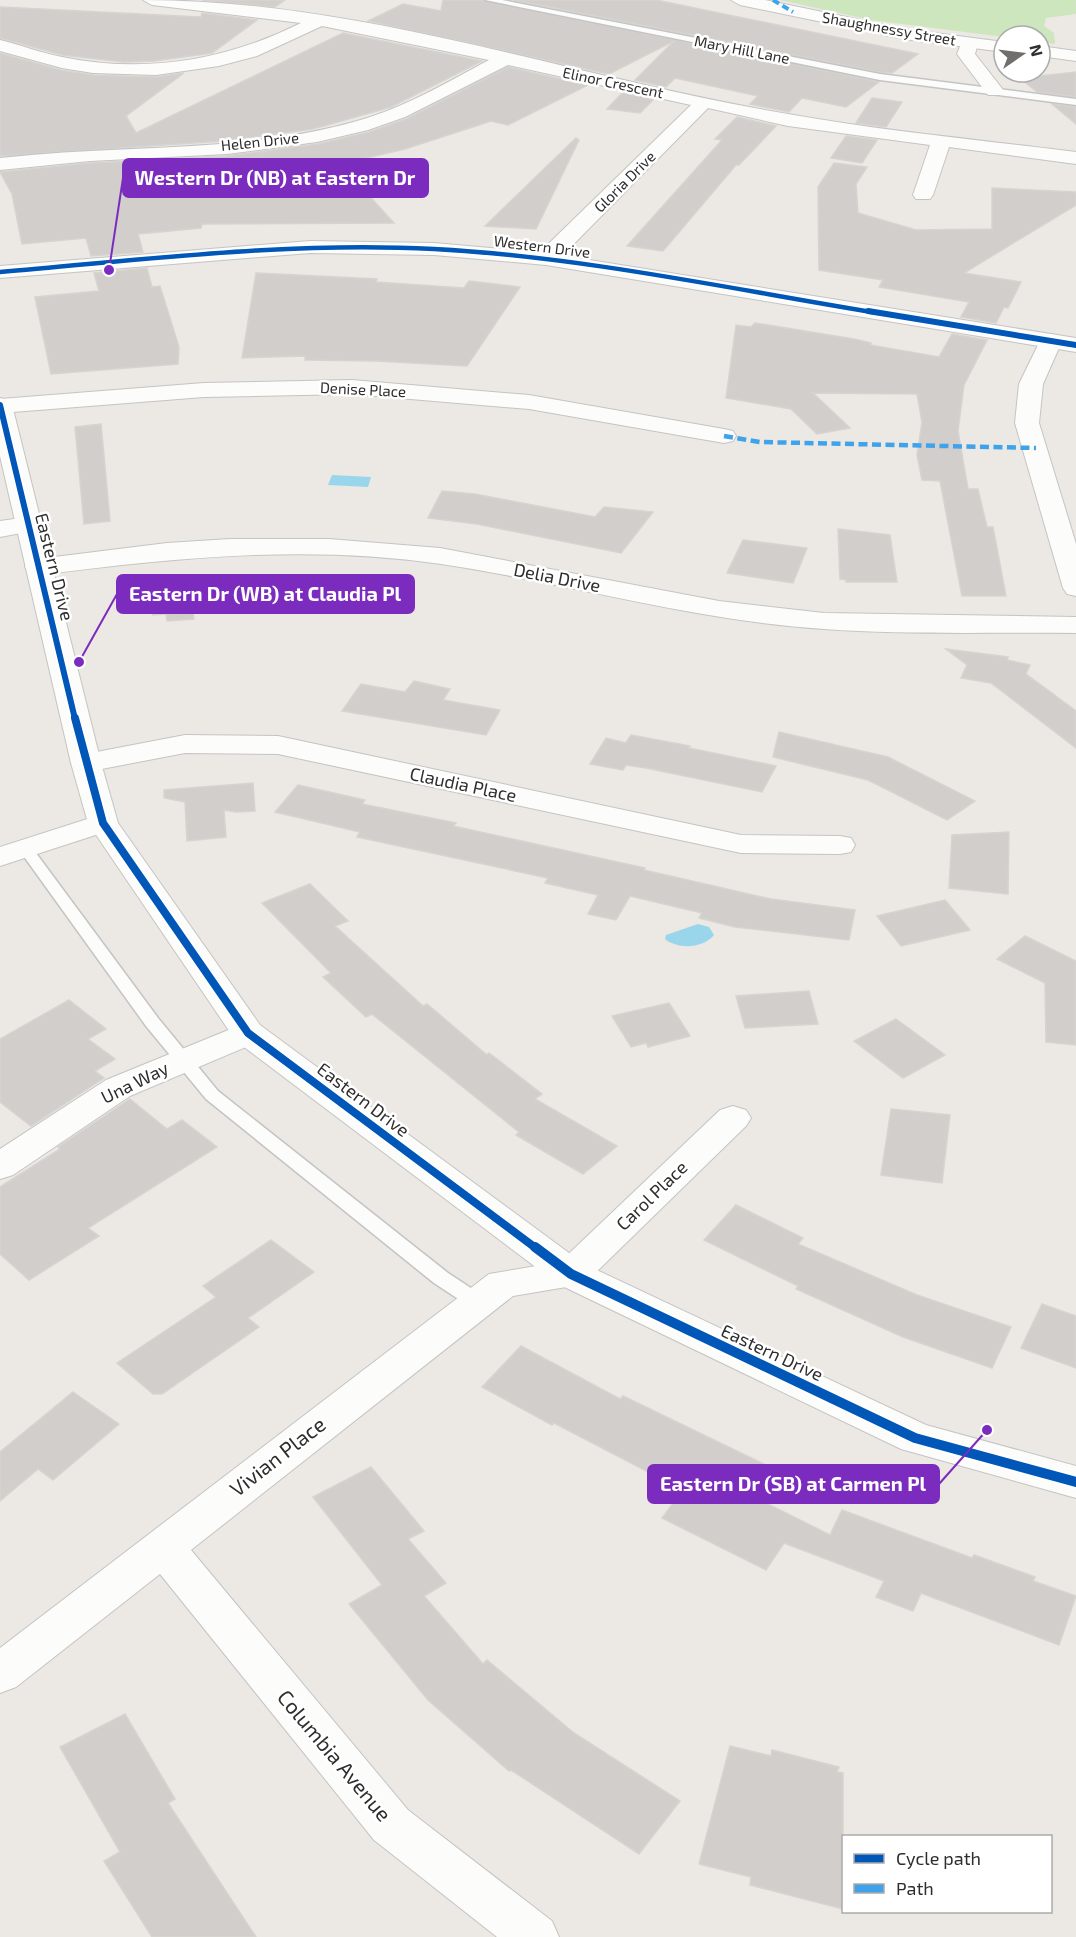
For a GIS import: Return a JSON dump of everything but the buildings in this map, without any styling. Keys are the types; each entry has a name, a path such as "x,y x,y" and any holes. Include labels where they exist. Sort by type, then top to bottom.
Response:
{"street":[{"name":"Elinor Crescent","path":"152,0 321,20 788,120 1076,158"},
{"name":"Shaughnessy Street","path":"740,0 904,34 992,46"},
{"path":"0,45 42,59 81,67 124,70 167,68 240,55 321,20"},
{"path":"969,43 966,54 995,91"},
{"path":"1052,53 1076,56"},
{"name":"Helen Drive","path":"0,164 52,157 270,142 332,133 387,118 505,59"},
{"name":"Gloria Drive","path":"546,259 703,103"},
{"path":"923,195 940,141"},
{"name":"Western Drive","path":"0,272 310,246 434,249 546,259 1076,345"},
{"path":"1051,341 1030,384 1028,423 1076,588"},
{"name":"Denise Place","path":"0,405 204,390 352,387 529,402 724,436"},
{"name":"Eastern Drive","path":"0,405 14,527 38,567 103,823 248,1033 571,1274 915,1438 1076,1482"},
{"name":"Delia Drive","path":"38,567 188,550 329,547 440,556 719,609 824,621 1076,625"},
{"name":"Claudia Place","path":"86,763 185,744 278,745 741,844 840,845"},
{"path":"13,852 103,823"},
{"name":"Una Way","path":"0,1166 118,1088 248,1033"},
{"name":"Carol Place","path":"571,1274 733,1118"},
{"name":"Vivian Place","path":"0,1674 162,1546 503,1284 571,1274"},
{"name":"Columbia Avenue","path":"162,1546 391,1825 535,1937"}],"lane":[{"name":"Mary Hill Lane","path":"489,0 880,77 1076,102"},
{"path":"13,852 212,1095 300,1168 441,1278 479,1303"}],"green space":[{"path":"780,0 1076,0 1076,14 1046,18 1044,24 992,24 992,35 871,20"},
{"path":"1052,32 1054,33 1055,44 1052,44"}],"water":[{"path":"332,475 371,477 368,487 328,485"},
{"path":"698,924 709,927 714,935 704,943 684,946 670,943 665,939 666,935"}],"marked path":[{"path":"773,0 793,12"},
{"path":"724,436 760,442 1036,448"}],"cycle path":[{"path":"0,272 310,247 434,249 546,259 1076,345"},
{"path":"0,405 86,763 103,823 248,1033 571,1274 915,1438 1076,1482"}],"place":[{"name":"Western Dr (NB) at Eastern Dr","path":"109,270"},
{"name":"Eastern Dr (WB) at Claudia Pl","path":"79,662"},
{"name":"Eastern Dr (SB) at Carmen Pl","path":"987,1430"}]}
